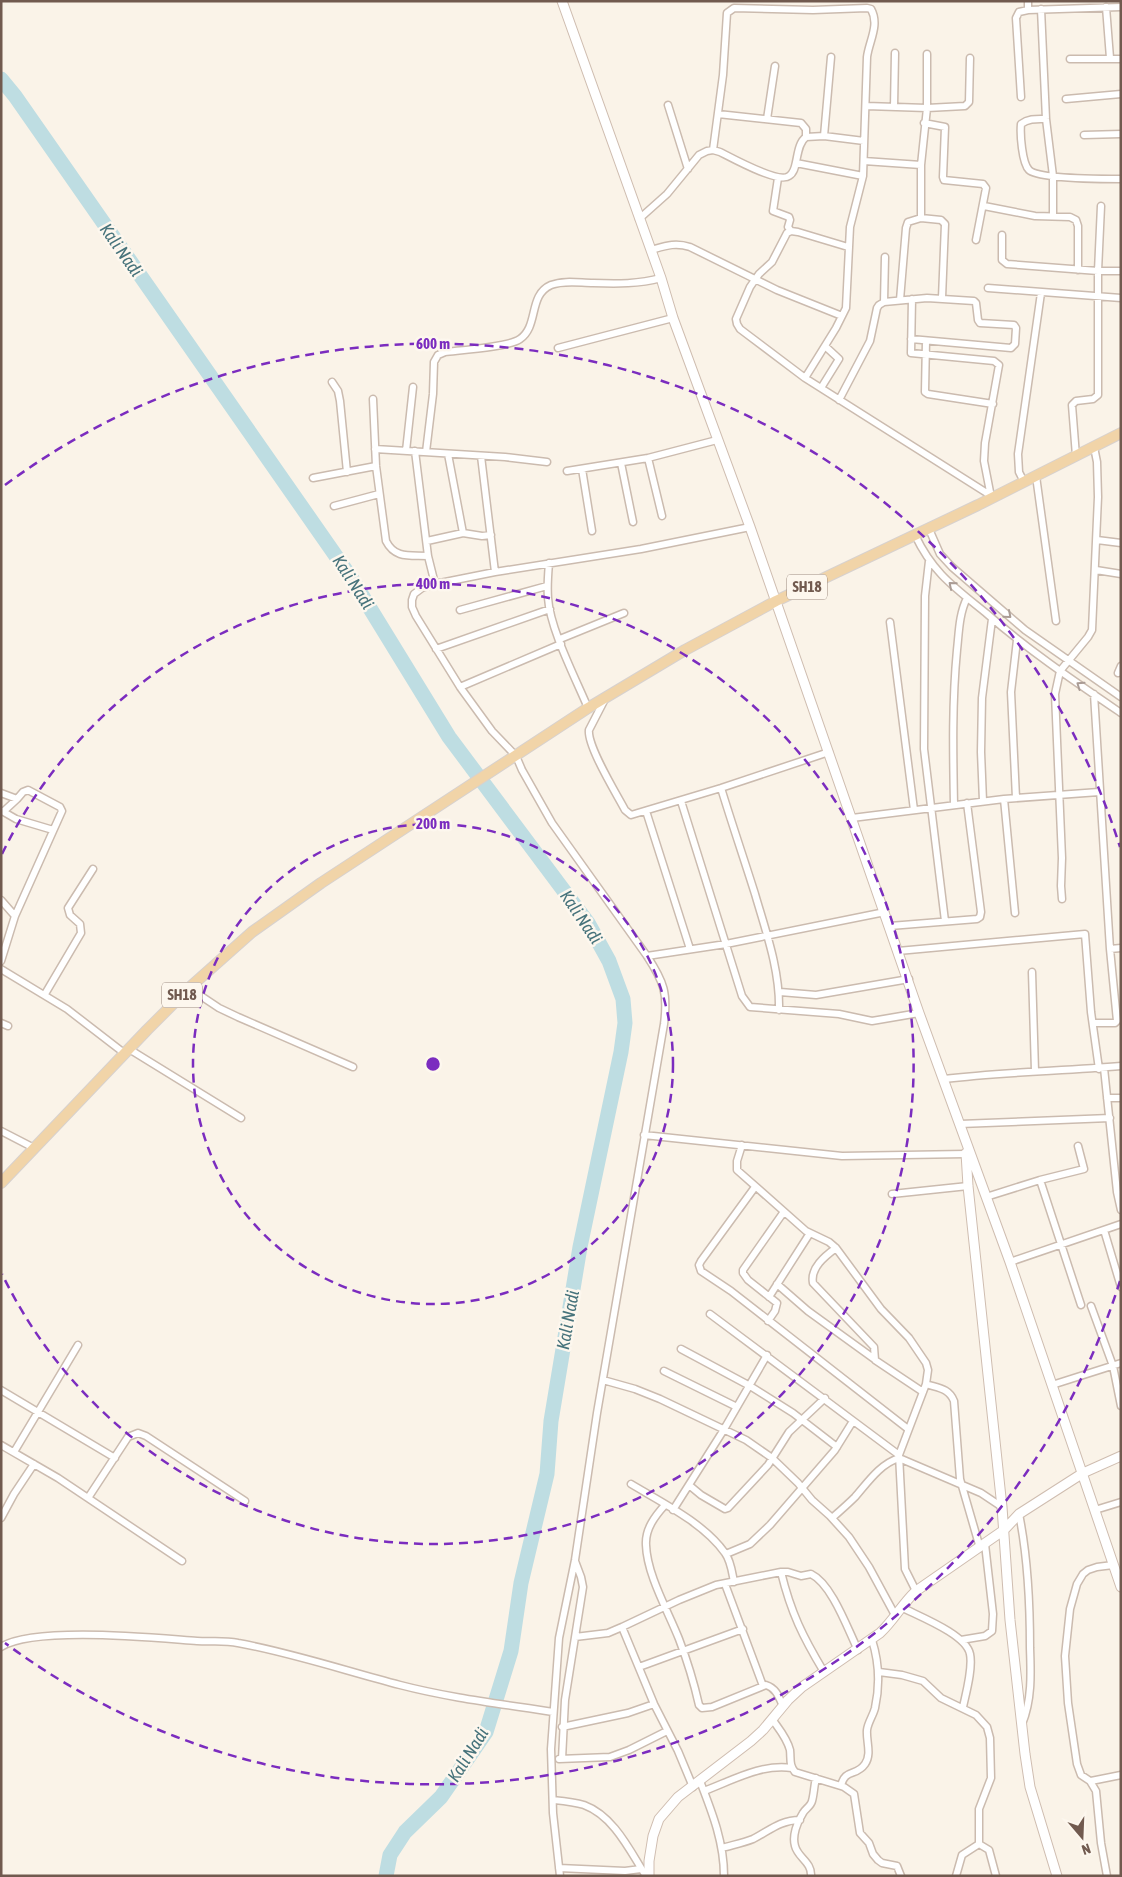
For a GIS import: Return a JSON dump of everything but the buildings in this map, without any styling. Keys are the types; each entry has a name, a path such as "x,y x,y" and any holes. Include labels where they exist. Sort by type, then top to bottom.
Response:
{"main road":[{"name":"SH18","path":"1,1183 188,988 252,932 321,883 607,695 685,650 776,602 929,529 1121,433"}],"street":[{"path":"562,1 661,278 673,318 750,527 909,979 919,1013 1010,1262 1121,1587"},
{"path":"1028,1 1028,10"},
{"path":"1106,7 1110,58"},
{"path":"1022,97 1016,18 1019,12 1041,9 1121,7"},
{"path":"713,150 727,13 734,8 768,10 871,9 875,26 867,57 863,176 850,227 846,308 805,378"},
{"path":"1041,9 1046,119 1053,176 1053,216"},
{"path":"894,107 895,53"},
{"path":"922,218 920,165 927,108 927,54"},
{"path":"824,136 831,58"},
{"path":"866,106 927,108 968,105 970,58"},
{"path":"1070,59 1121,59"},
{"path":"767,119 775,66"},
{"path":"1066,99 1121,94"},
{"path":"668,105 688,169"},
{"path":"718,114 801,123 806,128 806,137"},
{"path":"1046,119 1026,120 1021,124 1020,131 1024,158 1029,170 1034,173 1053,176 1121,179"},
{"path":"924,123 945,127 944,180 985,186 984,206 976,240"},
{"path":"1084,136 1121,134"},
{"path":"639,218 667,194 700,155 707,151 713,150 778,178 784,178 793,172 801,142 806,137 824,136 864,141"},
{"path":"864,161 920,165"},
{"path":"796,163 863,176"},
{"path":"778,178 773,211 789,217 788,227 791,231 848,246"},
{"path":"984,206 1012,212 1070,217 1076,220 1078,226 1078,270"},
{"path":"1076,456 1072,405 1076,401 1093,399 1098,395 1098,271 1102,206"},
{"path":"900,300 906,228 908,222 913,219 922,218 941,220 945,224 942,298"},
{"path":"791,231 784,236 772,262 754,279 736,319 740,329 805,378 991,497"},
{"path":"1002,235 1003,262 1007,264 1078,270 1121,271"},
{"path":"651,250 671,244 690,247 754,279 842,316"},
{"path":"884,302 885,257"},
{"path":"426,452 433,394 434,362 438,355 519,340 526,334 536,301 542,290 552,284 565,282 638,283 661,278"},
{"path":"988,288 1121,298"},
{"path":"1024,482 1019,472 1018,454 1041,292"},
{"path":"839,400 870,341 877,308 884,302 942,298 974,301 980,323 1015,326 1015,344 1011,348 911,339"},
{"path":"912,299 912,354 998,362 1000,368 985,443 984,461 991,497"},
{"path":"558,348 673,318"},
{"path":"926,341 925,392 993,404"},
{"path":"821,388 839,359 825,346"},
{"path":"332,382 338,391 340,401 347,472"},
{"path":"406,451 413,386"},
{"path":"373,399 376,466 383,531 390,548 397,554 428,556"},
{"path":"567,471 648,458 717,440"},
{"path":"1062,899 1060,886 1062,858 1055,694 1060,671 1092,630 1099,478 1094,446"},
{"path":"375,449 547,462"},
{"path":"415,452 428,556 435,584"},
{"path":"448,454 463,533"},
{"path":"481,456 495,572"},
{"path":"648,458 662,516"},
{"path":"621,463 633,522"},
{"path":"312,478 376,466"},
{"path":"582,469 592,531"},
{"path":"1036,476 1056,620"},
{"path":"334,506 379,494"},
{"path":"560,1876 551,1759 559,1638 575,1560 602,1380 667,1004 666,994 659,974 647,956 552,823 516,756 492,731 460,687 416,616 412,607 412,600 414,594 422,588 435,584 495,572 640,549 750,527"},
{"path":"929,529 937,547 952,567 1025,630 1121,696"},
{"path":"426,541 463,533 491,536"},
{"path":"915,535 929,562 942,577 1017,640 1121,712"},
{"path":"1097,540 1121,543"},
{"path":"929,562 925,596 924,749 945,921"},
{"path":"549,563 550,609 561,642 588,708"},
{"path":"1096,570 1121,574"},
{"path":"460,610 548,586"},
{"path":"954,805 953,740 955,679 960,618 967,598"},
{"path":"436,649 550,609"},
{"path":"460,687 624,613"},
{"path":"983,802 981,752 982,698 992,619"},
{"path":"890,622 914,810"},
{"path":"1016,798 1011,692 1017,640"},
{"path":"1118,673 1121,666"},
{"path":"1093,1023 1117,1021 1098,792 1094,694"},
{"path":"607,695 589,730 590,743 628,814 631,815 681,801 829,752"},
{"path":"721,788 768,936 780,992 779,1010"},
{"path":"1,960 15,916 62,811 60,807 28,790 23,792 2,811 25,822 53,830"},
{"path":"852,818 1004,799 1098,792"},
{"path":"1,793 17,799"},
{"path":"1004,799 1015,913"},
{"path":"681,801 745,1002 750,1007 840,1014 872,1021 919,1013"},
{"path":"890,926 977,919 981,915 967,803"},
{"path":"646,811 690,949"},
{"path":"45,994 81,933 80,924 70,915 68,908 93,869"},
{"path":"1,900 15,916"},
{"path":"647,956 726,944 885,912"},
{"path":"898,952 1085,934 1093,1023 1118,1169 1117,1192 1121,1210"},
{"path":"1110,949 1121,948"},
{"path":"1,969 45,994 127,1051 241,1118"},
{"path":"1032,972 1035,1071"},
{"path":"780,992 816,995 909,979"},
{"path":"188,988 231,1014 353,1067"},
{"path":"1,1022 8,1026"},
{"path":"944,1079 994,1073 1121,1066"},
{"path":"1107,1098 1121,1098"},
{"path":"960,1124 1110,1118"},
{"path":"1,1131 34,1148"},
{"path":"1112,1134 1121,1133"},
{"path":"644,1135 842,1156 966,1154"},
{"path":"965,1141 968,1186 1002,1507 1010,1620 1022,1724 1030,1786 1058,1876"},
{"path":"742,1145 736,1167 741,1174 783,1213 810,1234 830,1242 836,1248 863,1287 909,1338 928,1370 926,1384 899,1457 905,1569 916,1591"},
{"path":"986,1197 1040,1180 1084,1169 1078,1146"},
{"path":"1040,1180 1081,1305"},
{"path":"892,1194 968,1186"},
{"path":"755,1187 701,1261 699,1268 908,1429"},
{"path":"768,1321 777,1307 777,1303 742,1273 783,1213"},
{"path":"1010,1262 1121,1224"},
{"path":"1104,1230 1121,1287"},
{"path":"769,1297 810,1234"},
{"path":"836,1248 824,1257 817,1267 813,1274 814,1282 874,1347 873,1358"},
{"path":"777,1284 808,1311 892,1373 923,1392"},
{"path":"1091,1306 1113,1366 1121,1406"},
{"path":"710,1314 824,1398 899,1457 981,1493 1002,1507"},
{"path":"14,1452 78,1345"},
{"path":"681,1349 750,1386 802,1420 837,1447"},
{"path":"673,1510 724,1431 767,1355"},
{"path":"1052,1386 1121,1363"},
{"path":"664,1371 737,1407"},
{"path":"602,1380 635,1389 753,1444 772,1458 849,1537 895,1615"},
{"path":"926,1384 946,1390 951,1394 954,1401 959,1473 982,1546 993,1614 992,1631 985,1636 961,1640"},
{"path":"1,1390 38,1410 115,1458"},
{"path":"689,1485 701,1495 725,1509 734,1503 772,1458 789,1432 824,1398"},
{"path":"726,1554 744,1548 755,1540 837,1447 853,1421"},
{"path":"88,1498 128,1437 138,1432 245,1501"},
{"path":"1,1444 88,1498 182,1561"},
{"path":"647,1876 652,1844 659,1819 678,1797 751,1741 802,1687 872,1640 888,1625 916,1591 1004,1530 1019,1514 1083,1473 1121,1456"},
{"path":"832,1518 851,1502 874,1474 899,1457"},
{"path":"1,1518 34,1464"},
{"path":"631,1484 699,1526 726,1554 732,1568 734,1582"},
{"path":"1095,1510 1121,1502"},
{"path":"665,1505 650,1527 646,1544 649,1563 683,1651 702,1708 712,1707 763,1686 772,1687 783,1706"},
{"path":"1019,1514 1025,1550 1030,1630 1029,1707 1022,1724"},
{"path":"562,1759 562,1728 565,1700 583,1587 582,1577 575,1560"},
{"path":"1106,1876 1096,1790 1090,1781 1081,1775 1077,1764 1068,1703 1065,1656 1070,1609 1077,1584 1083,1574 1097,1567 1113,1565"},
{"path":"781,1572 788,1599 801,1632 824,1672"},
{"path":"576,1637 600,1634 622,1627 694,1594 725,1584 788,1572 801,1576 811,1574 815,1576 831,1596 858,1650"},
{"path":"725,1584 763,1686"},
{"path":"901,1607 943,1628 961,1640 969,1649 971,1656 963,1707"},
{"path":"622,1627 667,1732 696,1784 704,1792 714,1818 722,1848 724,1876"},
{"path":"639,1667 742,1629"},
{"path":"1,1647 20,1641 60,1636 110,1636 231,1642 292,1655 400,1685 553,1712"},
{"path":"841,1786 842,1778 861,1769 868,1759 868,1725 876,1702 878,1672 877,1654 872,1640"},
{"path":"878,1672 902,1675 923,1682 941,1698 963,1707 982,1720 987,1727 990,1738 991,1778 979,1809 979,1844"},
{"path":"562,1728 654,1704"},
{"path":"772,1719 784,1735 790,1751 792,1768 795,1772 841,1786 854,1794 860,1833 869,1843 875,1858 882,1863 898,1866 901,1876"},
{"path":"551,1759 610,1757 667,1732"},
{"path":"704,1792 767,1768 781,1766 792,1768"},
{"path":"1090,1781 1121,1775"},
{"path":"812,1876 810,1867 796,1850 794,1833 803,1812 812,1801 816,1778"},
{"path":"553,1800 582,1804 598,1813 617,1831 647,1876"},
{"path":"722,1848 753,1839 778,1824 790,1820 800,1820"},
{"path":"956,1876 962,1855 979,1844"},
{"path":"979,1844 989,1850 996,1876"},
{"path":"559,1868 625,1871 641,1868"}],"waterway":[{"name":"Kali Nadi","path":"1,79 15,96 352,579 449,737 588,923 609,961 623,999 625,1023 621,1052 580,1247 551,1421 547,1474 521,1583 511,1651 486,1732 441,1797 405,1832 390,1855 386,1876"}]}
